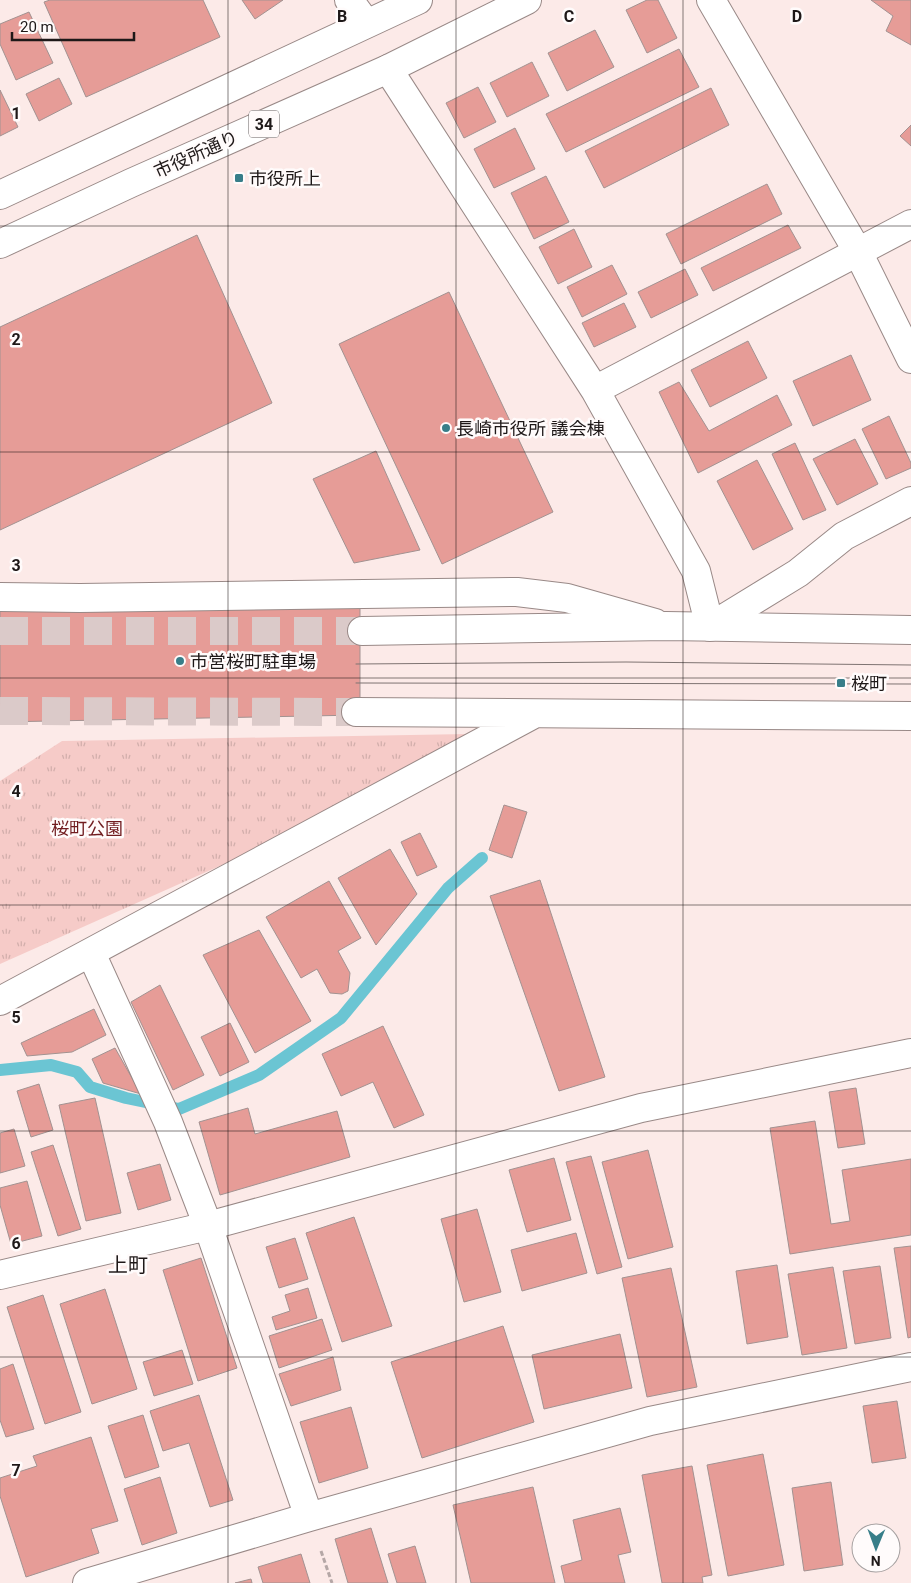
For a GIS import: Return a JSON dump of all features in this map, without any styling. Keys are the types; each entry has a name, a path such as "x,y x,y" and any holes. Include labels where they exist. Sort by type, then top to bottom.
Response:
{"main road":[{"path":"349,0 366,24"},
{"path":"0,195 418,0"},
{"name":"市役所通り","path":"0,244 131,183 388,69 527,0"},
{"path":"711,0 858,252 911,360"},
{"path":"388,69 595,390 696,571 710,627"},
{"path":"595,390 911,224"},
{"path":"710,627 798,573 844,536 911,501"},
{"path":"0,597 80,598 517,592 566,598 666,626"},
{"path":"362,631 666,626 911,630"},
{"path":"356,712 911,716"},
{"path":"0,1001 534,714"},
{"path":"91,953 163,1110 208,1226 310,1517"},
{"path":"0,1274 208,1226 641,1108 911,1053"},
{"path":"86,1583 310,1517 650,1421 911,1367"}],"green space":[{"name":"桜町公園","path":"518,733 0,964 0,781 62,741"}],"building":[{"path":"50,0 203,0 220,37 86,97 44,2"},
{"path":"242,0 283,0 255,19"},
{"path":"647,0 658,0 677,38 647,53 626,10"},
{"path":"871,0 911,0 911,45 886,31 893,16"},
{"path":"29,12 53,63 16,80 0,44 0,24"},
{"path":"595,30 614,67 567,91 548,53"},
{"path":"679,49 699,87 566,152 546,114"},
{"path":"532,62 549,96 507,117 490,83"},
{"path":"59,78 72,104 39,121 26,94"},
{"path":"478,87 496,122 464,138 446,103"},
{"path":"711,88 729,125 604,188 585,151"},
{"path":"0,90 18,127 0,136"},
{"path":"911,125 911,146 900,136"},
{"path":"515,128 535,169 494,188 474,149"},
{"path":"546,176 569,222 534,239 511,193"},
{"path":"767,184 782,214 681,264 666,234"},
{"path":"788,225 801,248 713,291 701,268"},
{"path":"574,229 592,267 558,284 539,247"},
{"path":"197,235 272,403 0,530 0,327"},
{"path":"612,265 627,294 582,317 567,287"},
{"path":"685,269 698,295 651,318 638,292"},
{"name":"長崎市役所 議会棟","path":"449,292 553,512 442,564 339,344"},
{"path":"624,303 636,327 594,347 582,323"},
{"path":"748,341 767,378 710,407 691,370"},
{"path":"851,355 871,400 813,426 793,381"},
{"path":"679,382 709,431 777,395 792,425 698,473 659,392"},
{"path":"889,416 911,463 911,468 886,479 862,429"},
{"path":"855,439 878,484 837,505 813,459"},
{"path":"795,443 826,510 803,520 772,454"},
{"path":"376,451 420,550 354,563 313,479"},
{"path":"757,460 793,529 753,550 717,481"},
{"name":"市営桜町駐車場","path":"360,600 360,715 0,722 0,606"},
{"path":"504,805 527,812 512,858 489,850"},
{"path":"420,833 437,867 417,876 401,842"},
{"path":"390,849 417,894 376,945 338,878"},
{"path":"540,880 605,1077 559,1091 490,896"},
{"path":"329,881 361,938 338,951 350,973 348,991 342,994 330,993 317,969 301,978 266,917"},
{"path":"259,930 311,1021 255,1053 203,955"},
{"path":"160,985 204,1075 173,1090 131,1002"},
{"path":"94,1009 106,1035 72,1052 27,1056 21,1043"},
{"path":"230,1023 249,1062 220,1076 201,1037"},
{"path":"383,1026 424,1115 394,1128 373,1082 341,1096 322,1054"},
{"path":"115,1048 141,1094 103,1083 92,1059"},
{"path":"39,1084 53,1130 31,1137 17,1091"},
{"path":"856,1088 865,1144 838,1148 829,1092"},
{"path":"95,1098 121,1213 86,1221 59,1105"},
{"path":"248,1108 255,1134 337,1111 350,1157 220,1195 199,1122"},
{"path":"815,1121 831,1224 850,1221 842,1170 911,1159 911,1235 790,1254 770,1128"},
{"path":"14,1129 25,1166 0,1173 0,1133"},
{"path":"53,1145 81,1229 58,1236 31,1152"},
{"path":"648,1150 673,1247 628,1259 602,1162"},
{"path":"591,1156 622,1267 597,1274 566,1162"},
{"path":"554,1158 571,1220 527,1232 509,1170"},
{"path":"160,1164 171,1200 138,1210 127,1173"},
{"path":"27,1181 42,1236 11,1244 0,1205 0,1188"},
{"path":"477,1209 501,1292 464,1302 441,1219"},
{"path":"354,1217 392,1326 342,1342 306,1233"},
{"path":"576,1233 587,1273 522,1291 511,1250"},
{"path":"295,1238 308,1279 279,1288 266,1247"},
{"path":"911,1246 911,1337 908,1338 894,1248"},
{"path":"201,1258 237,1368 198,1381 163,1270"},
{"path":"777,1265 788,1337 747,1344 736,1271"},
{"path":"880,1266 891,1338 855,1344 843,1271"},
{"path":"833,1267 847,1348 802,1355 788,1274"},
{"path":"671,1268 697,1387 647,1397 622,1278"},
{"path":"308,1288 317,1318 276,1330 272,1317 290,1311 285,1295"},
{"path":"105,1289 137,1389 92,1404 60,1304"},
{"path":"43,1295 81,1412 45,1424 7,1307"},
{"path":"322,1319 332,1350 279,1368 269,1336"},
{"path":"503,1326 534,1422 422,1458 391,1362"},
{"path":"620,1334 632,1388 544,1409 532,1355"},
{"path":"182,1350 193,1384 154,1396 143,1362"},
{"path":"333,1357 341,1390 291,1406 279,1374"},
{"path":"13,1364 34,1429 6,1437 0,1420 0,1369"},
{"path":"199,1395 233,1500 210,1507 189,1443 163,1451 150,1411"},
{"path":"897,1401 906,1458 872,1463 863,1406"},
{"path":"351,1407 368,1468 319,1483 300,1422"},
{"path":"143,1415 159,1467 125,1478 108,1426"},
{"path":"91,1437 118,1521 91,1529 99,1553 26,1577 0,1496 0,1478 37,1466 33,1456"},
{"path":"763,1454 784,1565 728,1576 707,1465"},
{"path":"692,1466 712,1575 702,1577 703,1583 662,1583 642,1475"},
{"path":"160,1477 177,1533 142,1545 124,1489"},
{"path":"831,1482 843,1565 804,1571 792,1488"},
{"path":"533,1487 555,1583 471,1583 453,1505"},
{"path":"620,1508 631,1552 618,1555 625,1583 565,1583 561,1566 582,1560 573,1520"},
{"path":"371,1528 388,1583 348,1583 335,1539"},
{"path":"415,1546 426,1583 397,1583 388,1554"},
{"path":"301,1554 310,1583 263,1583 258,1567"},
{"path":"251,1579 252,1583 235,1583"}],"waterway":[{"path":"0,1070 51,1065 77,1072 90,1087 126,1098 179,1109 259,1075 341,1018 448,888 482,858"}],"tunnel":[{"path":"0,631 362,631"},
{"path":"0,711 356,712"}],"tram line":[{"path":"356,664 626,662 911,665"},
{"path":"356,683 911,684"}],"place":[{"name":"市役所上","path":"239,178"},
{"name":"長崎市役所 議会棟","path":"446,428"},
{"name":"市営桜町駐車場","path":"180,661"},
{"name":"桜町","path":"841,683"}],"district":[{"name":"上町","path":"128,1265"}]}
